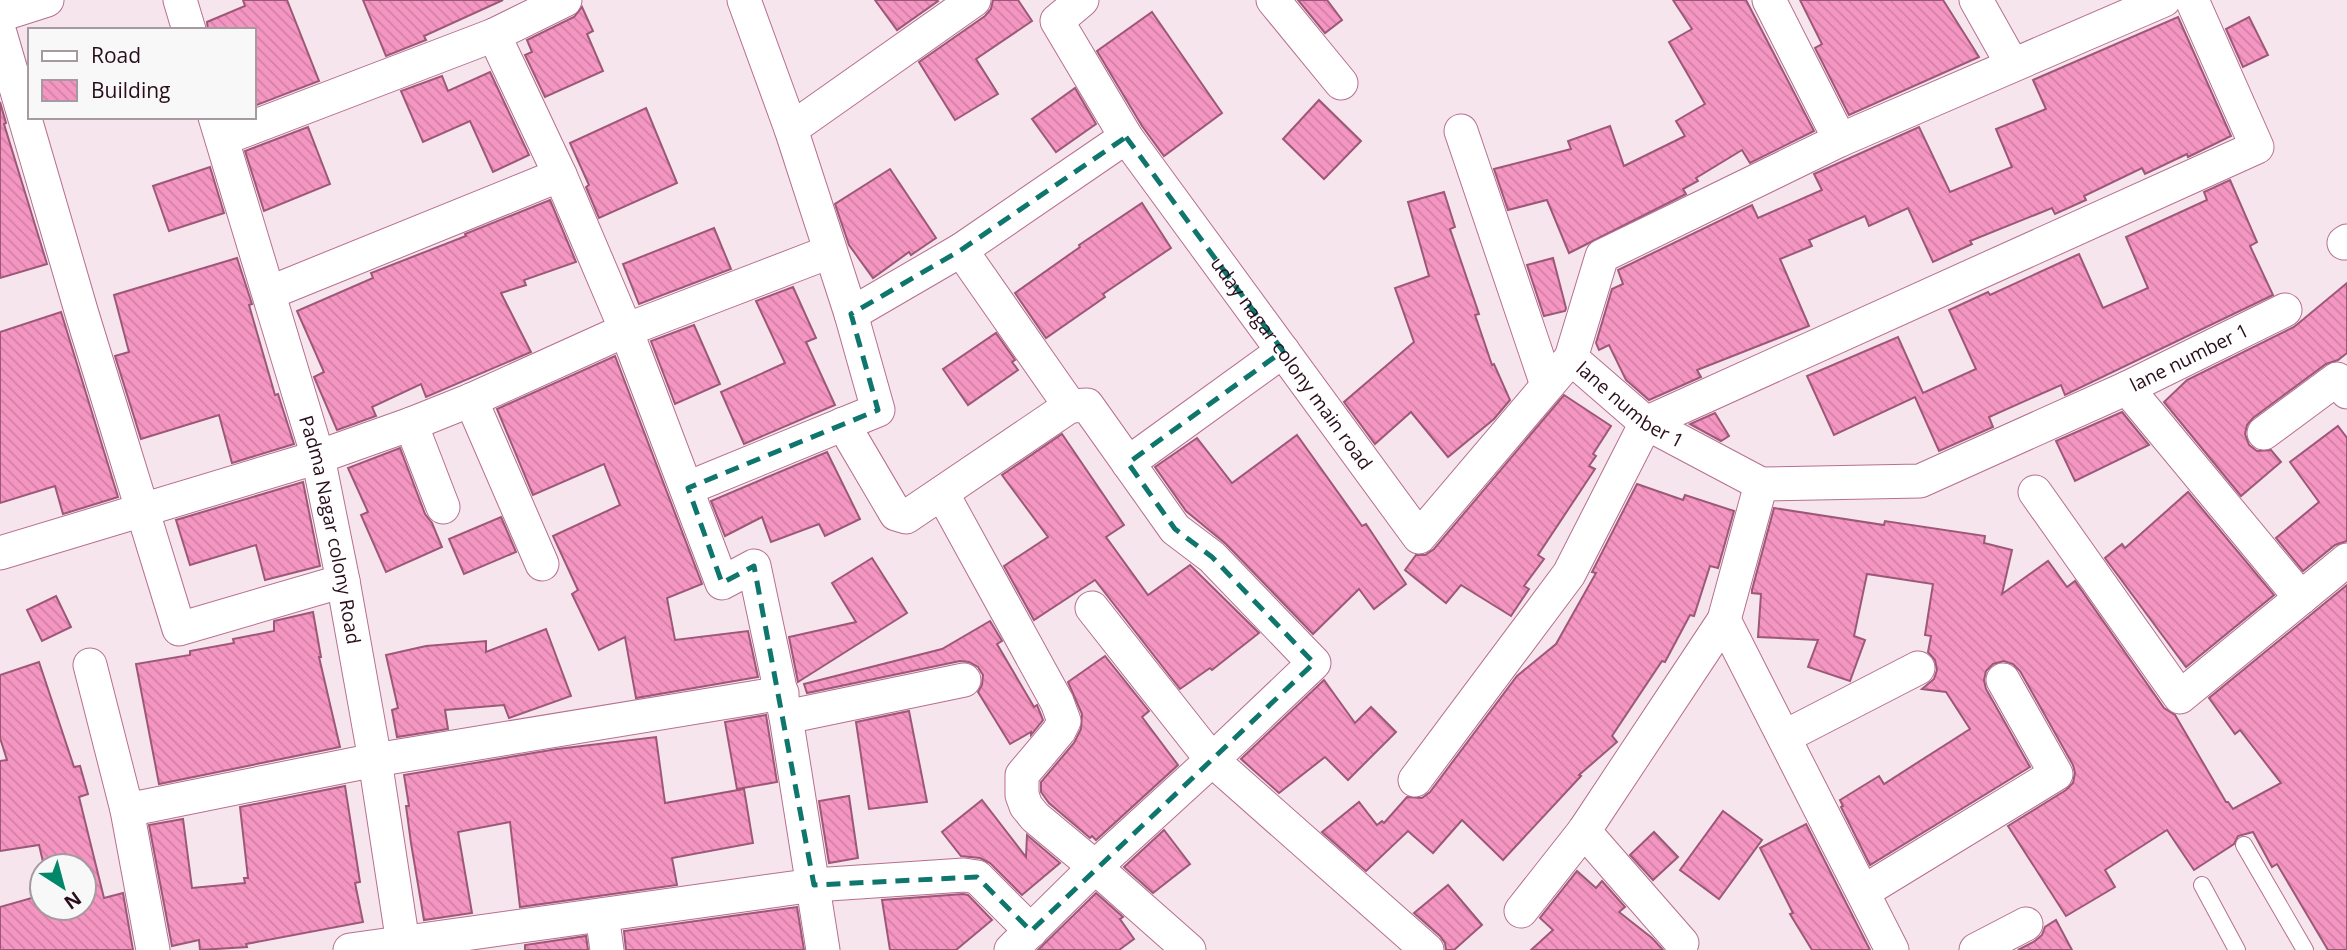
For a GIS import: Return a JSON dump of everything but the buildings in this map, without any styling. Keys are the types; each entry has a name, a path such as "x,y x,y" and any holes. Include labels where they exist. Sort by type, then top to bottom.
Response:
{"street":[{"path":"0,15 47,0"},
{"path":"180,0 188,28"},
{"path":"256,115 494,35 565,0"},
{"path":"688,488 878,410 851,314 791,129 744,0"},
{"path":"791,129 974,0"},
{"name":"uday nagar colony main road","path":"1082,0 1048,11 1126,137 1419,537 1571,358"},
{"path":"1273,0 1341,83"},
{"path":"1769,0 1840,140"},
{"path":"1976,0 2012,64"},
{"name":"lane number 1","path":"2164,0 1840,140 1602,256 1571,358 1646,423 1761,484 1920,481 2127,388 2285,310"},
{"path":"1415,780 1569,574 1646,423 2258,147 2192,0"},
{"path":"0,33 82,314 179,629 343,580"},
{"path":"494,35 561,175 626,330 722,583 754,566 784,705 823,950"},
{"path":"219,128 246,119"},
{"name":"Padma Nagar colony Road","path":"219,128 318,457 375,760 404,946"},
{"path":"1461,131 1547,385"},
{"path":"851,314 961,250 1126,137"},
{"path":"270,293 561,175"},
{"path":"961,250 1070,406"},
{"path":"0,553 318,457 411,424 626,330 829,252"},
{"path":"1128,463 1283,351"},
{"path":"2264,433 2344,381"},
{"path":"2127,388 2301,598"},
{"path":"471,400 542,564"},
{"path":"350,950 404,946 814,885 964,875 977,877 1021,940 1095,867 1314,663 1212,557 1175,529 1087,405 1070,406 906,517 896,514 843,425"},
{"path":"411,424 443,507"},
{"path":"1521,911 1584,831 1724,620 1761,484"},
{"path":"2035,492 2180,697 2347,560"},
{"path":"942,493 1057,702 1064,721 1059,731 1022,775 1021,795 1035,817 1189,950"},
{"path":"1092,608 1212,760 1427,950"},
{"path":"1724,620 1892,950"},
{"path":"90,665 127,810 153,950"},
{"path":"1784,737 1918,668"},
{"path":"127,810 375,760 964,680"},
{"path":"1863,892 2056,774 2003,680"},
{"path":"1584,831 1682,943"},
{"path":"602,915 607,950"},
{"path":"1976,950 2026,924"}],"lane":[{"path":"2244,845 2305,950"},
{"path":"2202,885 2237,950"}],"highlighted area":[{"path":"1126,137 1283,351 1128,463 1175,529 1212,557 1314,663 1031,931 977,877 814,885 754,566 722,583 688,488 878,410 851,314 961,250"}]}
